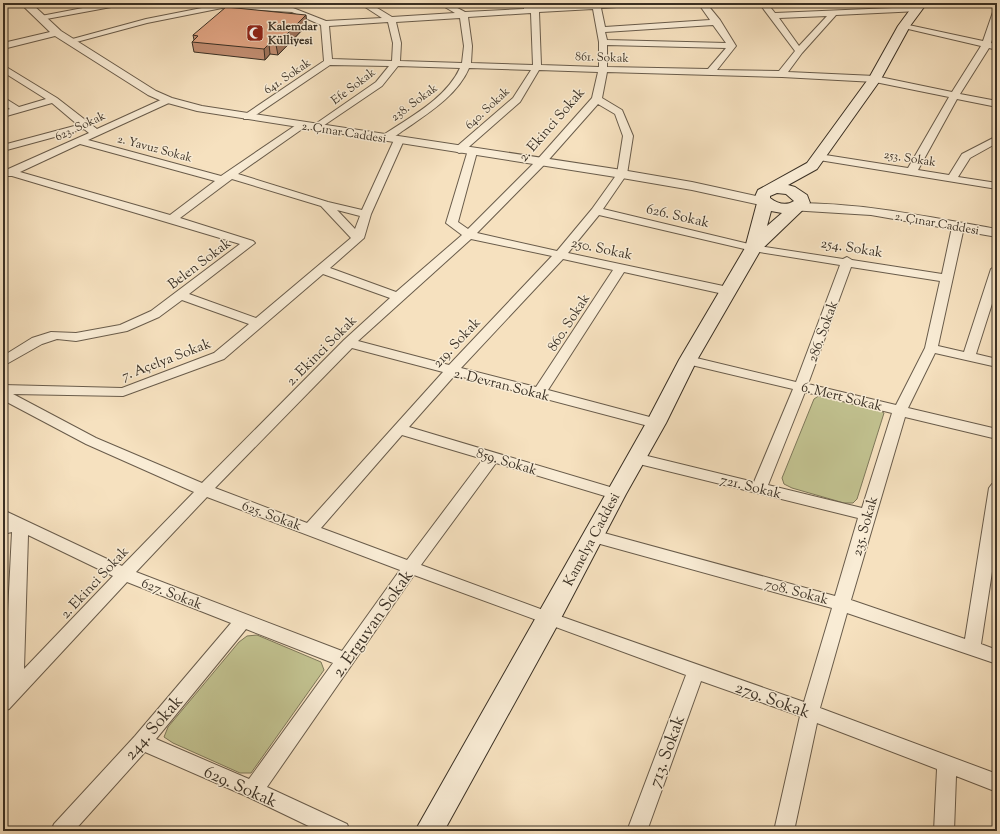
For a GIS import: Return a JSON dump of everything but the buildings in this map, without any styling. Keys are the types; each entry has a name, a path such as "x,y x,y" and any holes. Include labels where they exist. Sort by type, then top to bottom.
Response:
{"main road":[{"path":"753,248 768,196 815,161 875,80 904,26 918,6"},
{"path":"753,248 781,221 791,214 813,174 815,161"},
{"path":"768,196 782,208 803,193"},
{"name":"Kamelya Caddesi","path":"429,831 548,619 635,458 656,423 688,360 753,248"}],"street":[{"name":"2. Çınar Caddesi","path":"24,3 57,33 152,93 168,100 201,109 540,163 768,196"},
{"path":"41,18 122,3"},
{"path":"363,3 391,20 397,43 396,64"},
{"path":"442,3 464,15"},
{"path":"519,3 535,11"},
{"path":"69,41 146,21 224,4 293,10 325,24 535,11 593,5 648,3"},
{"path":"702,3 732,46"},
{"path":"763,3 799,51"},
{"name":"2. Ekinci Sokak","path":"8,697 204,490 349,343 398,297 469,235 540,163 597,99 603,69 602,36 593,5"},
{"path":"773,16 833,14 918,6"},
{"path":"535,11 537,67"},
{"path":"912,171 954,96 986,45 997,12"},
{"path":"782,74 799,51 833,14"},
{"name":"238. Sokak","path":"385,138 450,91 466,65 468,37 464,15"},
{"path":"602,36 716,22"},
{"name":"641. Sokak","path":"247,117 328,62 325,24"},
{"path":"904,26 997,47"},
{"path":"3,46 57,33"},
{"path":"602,36 732,46"},
{"path":"710,73 732,46"},
{"name":"861. Sokak","path":"328,62 782,74 875,80 997,104"},
{"name":"Efe Sokak","path":"317,127 379,84 396,64"},
{"name":"640. Sokak","path":"459,150 517,100 537,67"},
{"path":"3,68 54,100 85,126 97,133"},
{"path":"3,80 17,76"},
{"path":"597,99 619,112 628,136 622,174"},
{"path":"3,100 17,110"},
{"path":"3,114 54,100"},
{"name":"623. Sokak","path":"6,174 168,100"},
{"path":"172,219 226,177 302,125"},
{"path":"3,148 85,126"},
{"path":"952,178 966,156 997,139"},
{"path":"358,238 366,214 399,140"},
{"name":"2. Yavuz Sokak","path":"80,141 226,177 366,214"},
{"path":"469,235 452,223 472,152"},
{"name":"253. Sokak","path":"815,161 912,171 997,186"},
{"name":"Belen Sokak","path":"3,362 37,341 56,335 76,337 123,328 155,314 249,243 172,219 6,174"},
{"name":"219. Sokak","path":"312,529 450,371 560,255 596,212 622,174"},
{"name":"2. Çınar Caddesi","path":"803,193 820,207 877,212 997,233"},
{"name":"2. Yavuz Sokak","path":"325,204 358,238"},
{"name":"626. Sokak","path":"596,212 753,248"},
{"name":"235. Sokak","path":"784,831 810,712 867,515 900,410 931,348 945,278 958,227"},
{"name":"250. Sokak","path":"469,235 728,291"},
{"name":"7. Açelya Sokak","path":"3,389 123,392 219,356 358,238"},
{"name":"254. Sokak","path":"753,248 847,261 945,278"},
{"name":"286. Sokak","path":"759,488 801,386 847,261"},
{"name":"860. Sokak","path":"539,393 621,267"},
{"path":"321,269 398,297"},
{"path":"970,357 997,269"},
{"path":"181,295 257,324"},
{"name":"2. Devran Sokak","path":"349,343 450,371 656,423"},
{"path":"931,348 997,363"},
{"name":"6. Mert Sokak","path":"688,360 997,434"},
{"name":"625. Sokak","path":"3,394 91,441 204,490 312,529 548,619"},
{"name":"859. Sokak","path":"399,429 615,494"},
{"name":"2. Erguvan Sokak","path":"252,790 411,567 493,457"},
{"name":"721. Sokak","path":"635,458 867,515"},
{"path":"972,648 992,555 996,498"},
{"name":"627. Sokak","path":"3,516 123,574 243,622 345,660"},
{"path":"3,528 20,525 8,697"},
{"name":"708. Sokak","path":"593,536 842,604 997,657"},
{"name":"279. Sokak","path":"548,619 810,712 997,783"},
{"name":"244. Sokak","path":"61,831 142,742 243,622"},
{"name":"713. Sokak","path":"638,831 696,671"},
{"name":"629. Sokak","path":"142,742 252,790 340,831"},
{"path":"944,831 947,764"}],"green space":[{"path":"820,395 876,408 884,413 857,499 853,503 844,503 792,488 784,484 782,478 814,399"},
{"path":"257,635 321,662 324,670 251,773 240,773 173,743 164,737 168,727 239,642 247,636"}],"place":[{"name":"Kalemdar Külliyesi","path":"255,33"}]}
